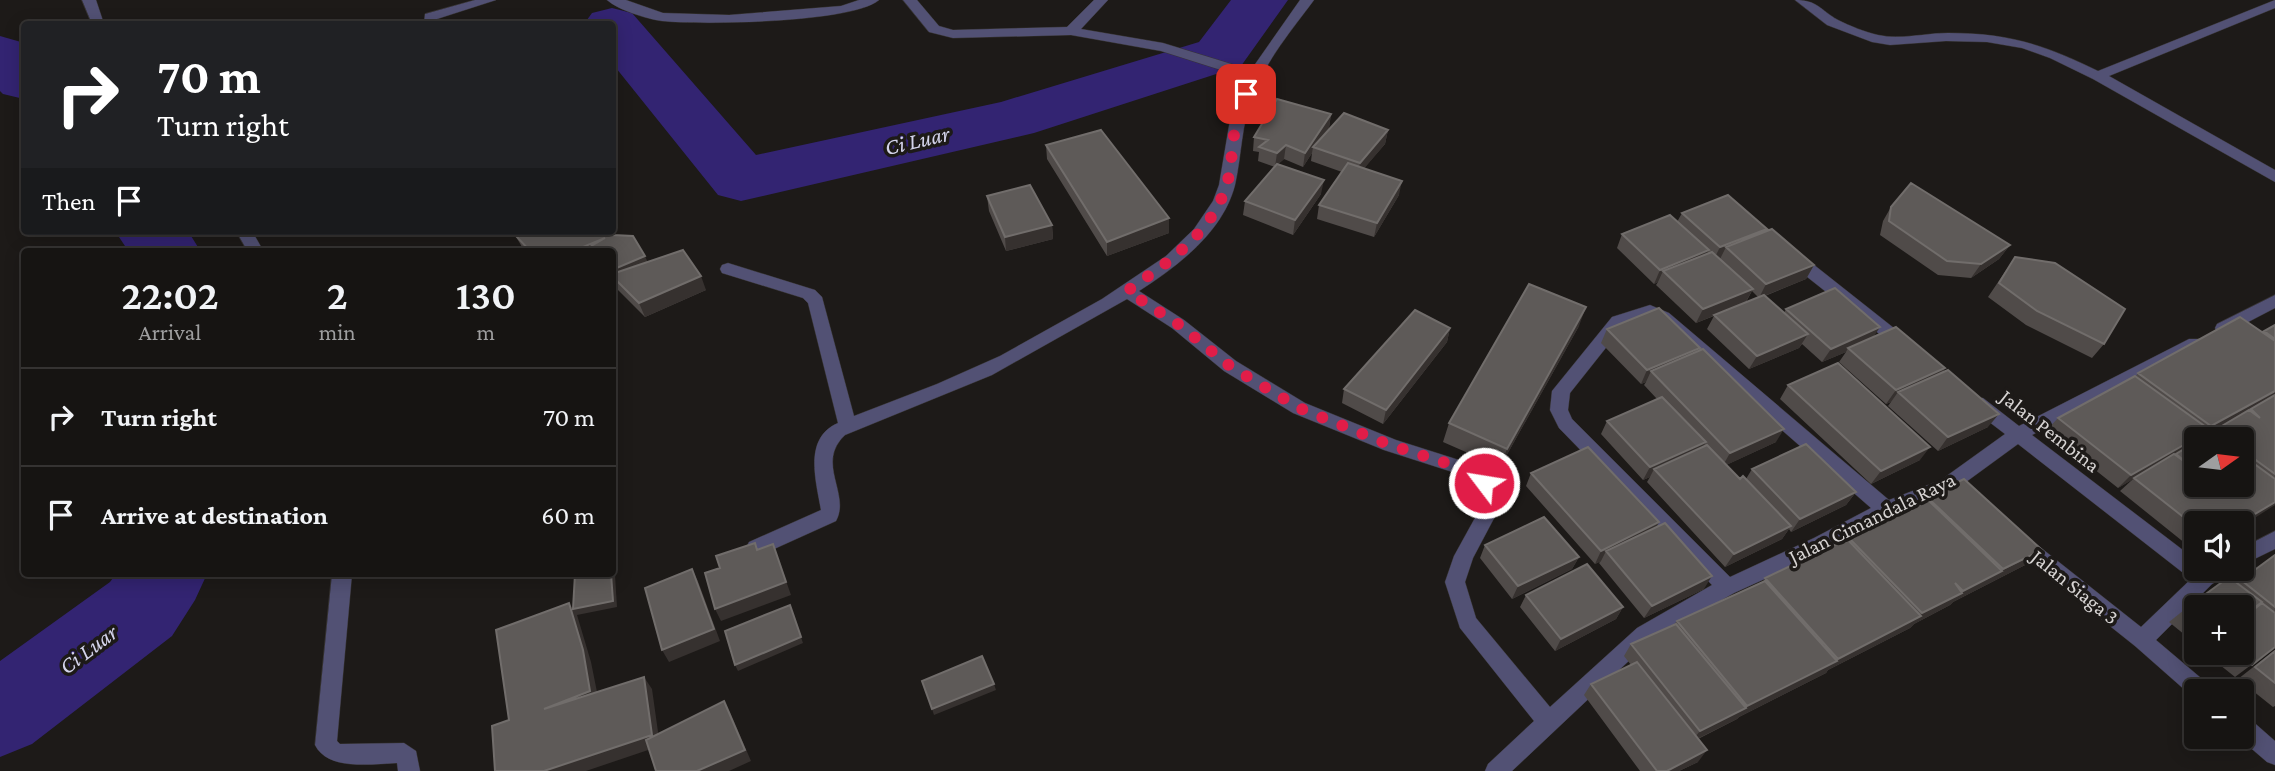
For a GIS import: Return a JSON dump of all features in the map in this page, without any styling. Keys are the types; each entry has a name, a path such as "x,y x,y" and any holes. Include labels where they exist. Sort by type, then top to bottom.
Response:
{"street":[{"path":"89,0 97,21"},
{"path":"430,21 438,0"},
{"path":"430,21 489,0"},
{"path":"614,0 662,17 729,19 843,10 873,0"},
{"path":"910,0 933,29 953,34 1071,31 1163,47 1252,75"},
{"path":"1071,31 1101,0"},
{"path":"756,548 831,512 823,449 831,435 994,367 1127,291 1177,256 1202,229 1221,201 1228,181 1234,133 1252,75 1307,0"},
{"path":"1802,0 1832,22 1872,38 1890,41 1946,37 1987,38 2025,44 2055,54 2275,177"},
{"path":"2098,76 2275,3"},
{"path":"1781,248 1921,358"},
{"path":"728,269 808,294 816,301 848,426"},
{"path":"1127,291 1178,324 1230,366 1299,408 1390,445 1474,472 1489,494 1491,507 1464,556 1455,582 1467,622 1549,723"},
{"name":"Jalan Cimandala Raya","path":"1496,771 1644,634 1727,587 1821,544 1886,509 1948,485 2017,435 2275,301"},
{"path":"1727,587 1565,423 1559,410 1561,391 1618,321 1650,311 1663,317 1886,509"},
{"name":"Jalan Pembina","path":"1964,393 2017,435 2184,553"},
{"path":"1948,485 1969,502"},
{"name":"Jalan Siaga 3","path":"2001,528 2187,679"},
{"path":"2254,550 2275,539"},
{"path":"342,577 326,745 336,754 404,753 408,758 409,771"},
{"path":"2142,640 2205,581"},
{"path":"2254,737 2275,755"}],"building":[{"path":"1277,99 1331,114 1305,153 1286,145 1277,153 1259,147 1268,140 1254,137"},
{"path":"1344,113 1388,130 1360,163 1313,147"},
{"path":"1101,130 1169,218 1107,242 1046,145"},
{"path":"1348,163 1402,181 1377,223 1319,205"},
{"path":"1277,164 1324,180 1295,220 1245,201"},
{"path":"1911,183 2010,245 1981,264 1947,261 1889,221 1891,207"},
{"path":"1030,185 1052,225 1005,237 987,196"},
{"path":"1728,195 1767,229 1720,247 1682,213"},
{"path":"1670,215 1709,250 1660,270 1622,234"},
{"path":"1772,229 1814,265 1766,284 1726,247"},
{"path":"515,235 633,236 645,256 616,268 616,248 588,248 605,238 581,248 527,248"},
{"path":"683,250 701,276 639,303 616,280 616,273"},
{"path":"1712,252 1753,289 1703,309 1663,271"},
{"path":"2015,257 2055,263 2125,309 2104,344 2037,311 1999,283"},
{"path":"1529,284 1586,307 1507,449 1449,423"},
{"path":"1835,288 1880,327 1831,349 1786,309"},
{"path":"1764,295 1808,334 1757,356 1714,315"},
{"path":"1659,308 1700,348 1647,370 1607,329"},
{"path":"1415,310 1450,328 1386,410 1344,389"},
{"path":"2240,317 2275,341 2275,391 2211,426 2138,373"},
{"path":"2275,325 2275,339 2264,331"},
{"path":"1896,327 1945,368 1896,390 1848,348"},
{"path":"1703,349 1784,429 1730,453 1651,371"},
{"path":"1838,363 1930,447 1881,471 1788,385"},
{"path":"1948,370 1999,414 1948,437 1898,392"},
{"path":"2135,376 2206,427 2184,427 2184,445 2131,475 2058,418"},
{"path":"2275,395 2275,474 2254,459 2254,427 2220,427 2249,410 2260,418 2251,409"},
{"path":"1662,397 1706,442 1650,467 1607,421"},
{"path":"1806,444 1856,492 1800,519 1752,469"},
{"path":"1707,445 1740,479 1743,476 1791,526 1734,554 1654,469"},
{"path":"1588,447 1659,522 1601,551 1531,473"},
{"path":"2184,449 2184,461 2176,454"},
{"path":"2174,454 2184,461 2184,497 2254,497 2254,464 2275,479 2275,502 2254,515 2254,511 2184,511 2184,518 2134,478"},
{"path":"1964,479 2042,550 2003,569 1927,497"},
{"path":"1927,499 2002,571 1963,591 1955,583 1962,593 1922,613 1848,537"},
{"path":"1544,517 1579,557 1518,586 1485,545"},
{"path":"1665,523 1712,576 1652,606 1606,551"},
{"path":"1847,539 1921,616 1838,659 1765,578"},
{"path":"755,543 757,550 773,544 786,582 715,609 705,573 720,568 716,556"},
{"path":"2275,555 2275,607 2242,581 2254,581 2254,570"},
{"path":"1587,564 1623,607 1561,639 1526,595"},
{"path":"692,569 714,629 662,650 645,588"},
{"path":"575,577 611,577 613,601 573,609"},
{"path":"1765,581 1837,661 1747,706 1677,621"},
{"path":"2224,581 2234,581 2253,595 2204,595"},
{"path":"2254,596 2262,602 2254,608"},
{"path":"569,603 583,650 590,691 544,709 644,677 652,735 544,771 495,771 492,726 509,720 496,630"},
{"path":"2262,603 2275,613 2275,647 2254,663 2254,609"},
{"path":"790,605 801,637 735,665 725,631"},
{"path":"1676,624 1746,708 1700,731 1631,644"},
{"path":"2275,651 2275,683 2255,667"},
{"path":"982,656 994,684 932,709 922,681"},
{"path":"1637,662 1707,750 1667,771 1657,771 1591,684"},
{"path":"724,701 745,750 697,771 656,771 646,740"}],"waterway":[{"name":"Ci Luar","path":"616,30 741,180 1012,119 1220,54 1260,0"},
{"name":"Ci Luar","path":"0,54 21,78"},
{"name":"Ci Luar","path":"152,235 164,248"},
{"name":"Ci Luar","path":"0,714 141,609 163,577"}],"route":[{"path":"1246,94 1234,133 1228,181 1221,201 1202,229 1177,256 1127,291 1178,324 1230,366 1299,408 1390,445 1474,472 1484,483"}]}
